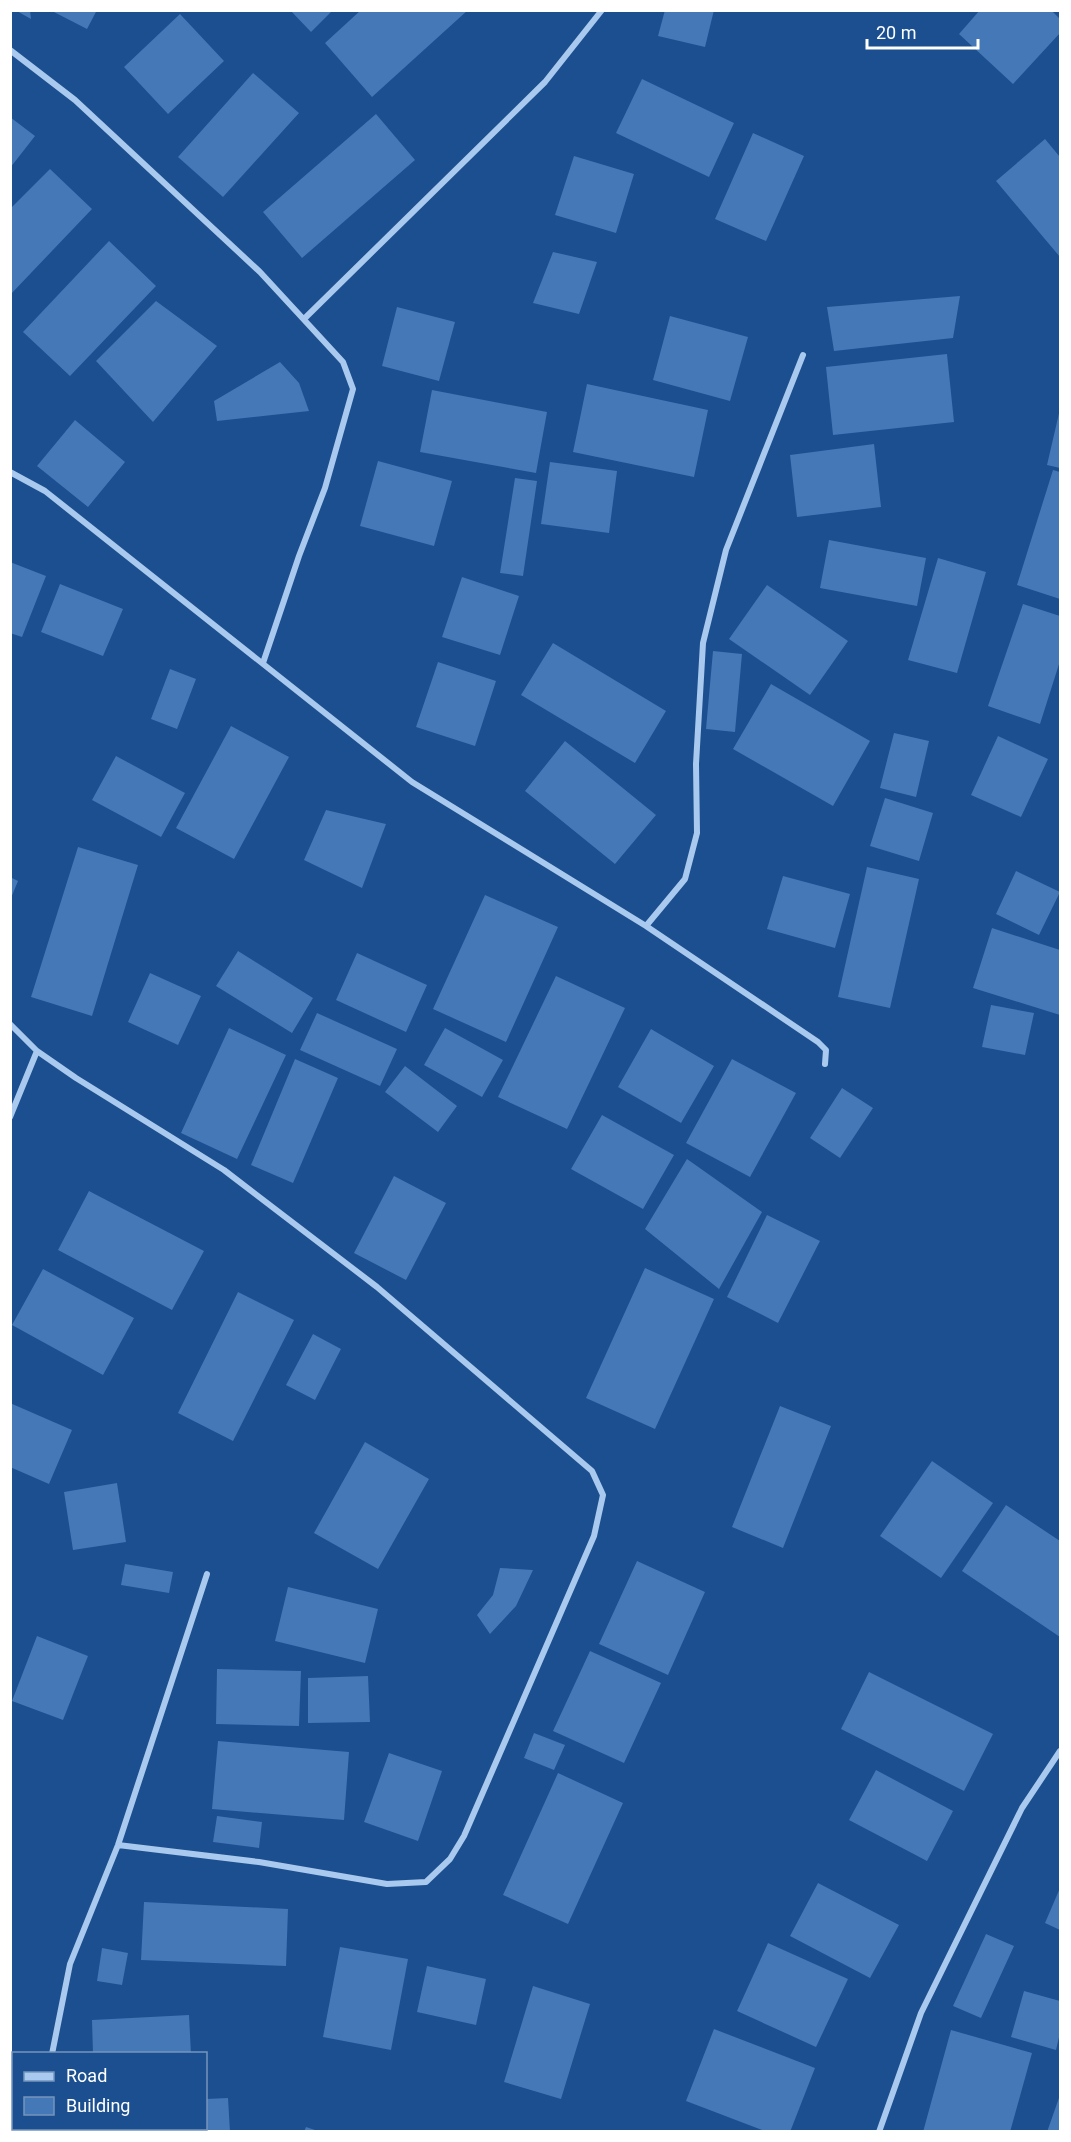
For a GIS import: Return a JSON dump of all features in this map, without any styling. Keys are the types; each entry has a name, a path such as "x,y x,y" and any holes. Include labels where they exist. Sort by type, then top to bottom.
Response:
{"street":[{"path":"304,319 545,82 602,10"},
{"path":"10,50 75,100 260,272 343,362 353,389 325,488 263,663"},
{"path":"646,926 685,879 697,833 696,764 703,643 726,550 803,355"},
{"path":"10,472 45,491 412,782 646,926 818,1042 826,1050 825,1064"},
{"path":"10,1024 36,1051 224,1170 376,1287 592,1470 603,1495 594,1536 464,1836 450,1859 426,1882 387,1884 260,1862 118,1845"},
{"path":"10,1117 36,1051"},
{"path":"52,2052 70,1965 118,1845 207,1574"},
{"path":"880,2131 921,2013 1022,1808 1060,1751"}],"building":[{"path":"15,10 30,10 31,19"},
{"path":"50,10 97,10 87,29"},
{"path":"290,10 333,10 311,32"},
{"path":"361,10 468,10 372,97 325,43"},
{"path":"665,10 714,10 705,47 658,36"},
{"path":"980,10 1051,10 1060,19 1060,33 1013,84 959,34"},
{"path":"180,14 224,61 168,114 124,67"},
{"path":"253,73 299,113 223,197 178,157"},
{"path":"642,79 734,123 709,177 616,133"},
{"path":"376,114 415,160 302,258 263,212"},
{"path":"10,117 35,136 10,168"},
{"path":"753,133 804,156 766,241 715,219"},
{"path":"1045,139 1060,157 1060,257 996,181"},
{"path":"574,156 634,174 616,233 555,215"},
{"path":"50,169 92,209 10,295 10,209"},
{"path":"109,241 156,286 70,376 23,332"},
{"path":"553,252 597,262 579,314 533,303"},
{"path":"960,296 953,338 834,351 827,307"},
{"path":"156,301 217,346 153,422 96,361"},
{"path":"397,307 455,322 439,381 382,366"},
{"path":"670,316 748,337 730,401 653,380"},
{"path":"947,354 954,422 833,435 826,367"},
{"path":"280,362 299,383 309,411 217,421 214,401"},
{"path":"587,384 708,410 694,477 573,452"},
{"path":"432,390 547,412 536,473 420,452"},
{"path":"1060,409 1060,468 1047,465"},
{"path":"75,420 125,462 88,507 37,466"},
{"path":"874,444 881,507 797,517 790,455"},
{"path":"378,461 452,481 434,546 360,526"},
{"path":"550,462 617,471 609,533 541,524"},
{"path":"1053,470 1060,472 1060,599 1017,585"},
{"path":"515,478 537,481 523,576 500,573"},
{"path":"829,540 926,558 917,606 820,588"},
{"path":"938,558 986,572 957,673 908,660"},
{"path":"10,562 46,576 22,637 10,633"},
{"path":"462,577 519,596 500,655 442,637"},
{"path":"60,584 123,609 103,656 41,632"},
{"path":"767,585 848,641 810,695 729,639"},
{"path":"1023,604 1060,616 1060,661 1040,724 988,706"},
{"path":"553,643 666,711 635,763 521,695"},
{"path":"713,651 742,654 735,732 706,729"},
{"path":"438,662 496,681 475,746 416,727"},
{"path":"170,669 196,679 177,729 151,719"},
{"path":"771,684 870,741 833,806 733,749"},
{"path":"231,726 289,757 234,859 176,828"},
{"path":"894,733 929,741 916,797 880,788"},
{"path":"998,736 1048,759 1021,817 971,795"},
{"path":"565,741 656,815 615,864 525,791"},
{"path":"116,756 185,793 161,837 92,800"},
{"path":"885,798 933,813 919,861 870,846"},
{"path":"326,810 386,824 362,888 304,860"},
{"path":"78,847 138,865 92,1016 31,997"},
{"path":"867,867 919,879 890,1008 838,997"},
{"path":"1016,871 1060,892 1039,935 996,914"},
{"path":"783,876 850,894 835,948 767,929"},
{"path":"10,877 18,881 11,898 10,898"},
{"path":"485,895 558,927 506,1042 433,1009"},
{"path":"992,928 1060,950 1060,1015 973,988"},
{"path":"238,951 313,998 292,1033 216,986"},
{"path":"357,953 427,985 406,1032 336,1000"},
{"path":"150,973 201,996 178,1045 128,1022"},
{"path":"556,976 625,1008 567,1129 498,1097"},
{"path":"991,1005 1034,1013 1025,1055 982,1047"},
{"path":"317,1013 397,1049 380,1086 300,1050"},
{"path":"229,1028 286,1055 237,1159 181,1133"},
{"path":"445,1028 503,1060 482,1097 424,1065"},
{"path":"651,1029 714,1066 681,1123 618,1087"},
{"path":"295,1059 338,1078 293,1183 251,1165"},
{"path":"732,1059 796,1093 750,1177 686,1143"},
{"path":"405,1066 457,1106 438,1132 385,1092"},
{"path":"842,1088 873,1108 840,1158 810,1138"},
{"path":"602,1115 674,1155 643,1209 571,1169"},
{"path":"687,1159 762,1212 719,1289 645,1229"},
{"path":"394,1176 446,1203 406,1280 354,1253"},
{"path":"89,1191 204,1251 172,1310 58,1250"},
{"path":"767,1215 820,1241 778,1323 727,1297"},
{"path":"645,1268 714,1299 655,1429 586,1398"},
{"path":"43,1269 134,1318 103,1375 12,1325"},
{"path":"238,1292 294,1320 233,1441 178,1413"},
{"path":"313,1334 341,1349 315,1400 286,1385"},
{"path":"10,1403 72,1430 49,1484 10,1467"},
{"path":"780,1406 831,1426 783,1548 732,1527"},
{"path":"365,1442 429,1479 378,1569 314,1533"},
{"path":"932,1461 993,1503 941,1578 880,1536"},
{"path":"117,1483 126,1542 73,1550 64,1492"},
{"path":"1006,1505 1060,1541 1060,1637 962,1571"},
{"path":"637,1561 705,1592 668,1675 599,1644"},
{"path":"125,1564 173,1572 169,1593 121,1585"},
{"path":"500,1568 533,1570 516,1606 490,1634 477,1615 493,1595"},
{"path":"288,1587 378,1609 365,1663 275,1641"},
{"path":"37,1636 88,1656 63,1720 12,1701"},
{"path":"590,1651 661,1683 624,1763 553,1731"},
{"path":"217,1669 301,1671 299,1726 216,1724"},
{"path":"869,1672 993,1734 964,1791 841,1729"},
{"path":"368,1676 370,1722 308,1723 308,1678"},
{"path":"534,1733 565,1745 554,1770 524,1758"},
{"path":"218,1741 349,1752 344,1820 212,1809"},
{"path":"389,1753 442,1771 418,1841 364,1822"},
{"path":"876,1770 953,1811 927,1861 849,1820"},
{"path":"558,1773 623,1803 568,1924 503,1895"},
{"path":"217,1816 262,1822 259,1848 213,1842"},
{"path":"818,1883 899,1925 870,1978 790,1936"},
{"path":"1060,1888 1060,1930 1045,1923"},
{"path":"144,1902 288,1909 286,1966 141,1960"},
{"path":"986,1934 1014,1946 981,2018 953,2006"},
{"path":"768,1943 848,1979 816,2047 737,2011"},
{"path":"340,1947 408,1959 391,2050 323,2037"},
{"path":"102,1948 128,1953 122,1985 97,1981"},
{"path":"427,1966 486,1979 476,2025 417,2012"},
{"path":"533,1986 590,2004 561,2099 504,2082"},
{"path":"1024,1991 1060,2001 1060,2033 1056,2050 1011,2037"},
{"path":"189,2015 191,2052 93,2052 92,2020"},
{"path":"714,2029 815,2068 790,2132 767,2132 686,2101"},
{"path":"951,2030 1032,2053 1010,2132 923,2132"},
{"path":"1060,2095 1060,2132 1047,2132"},
{"path":"228,2098 230,2132 99,2132 98,2130 207,2130 207,2099"},
{"path":"306,2127 318,2131 318,2132 304,2132"}]}
